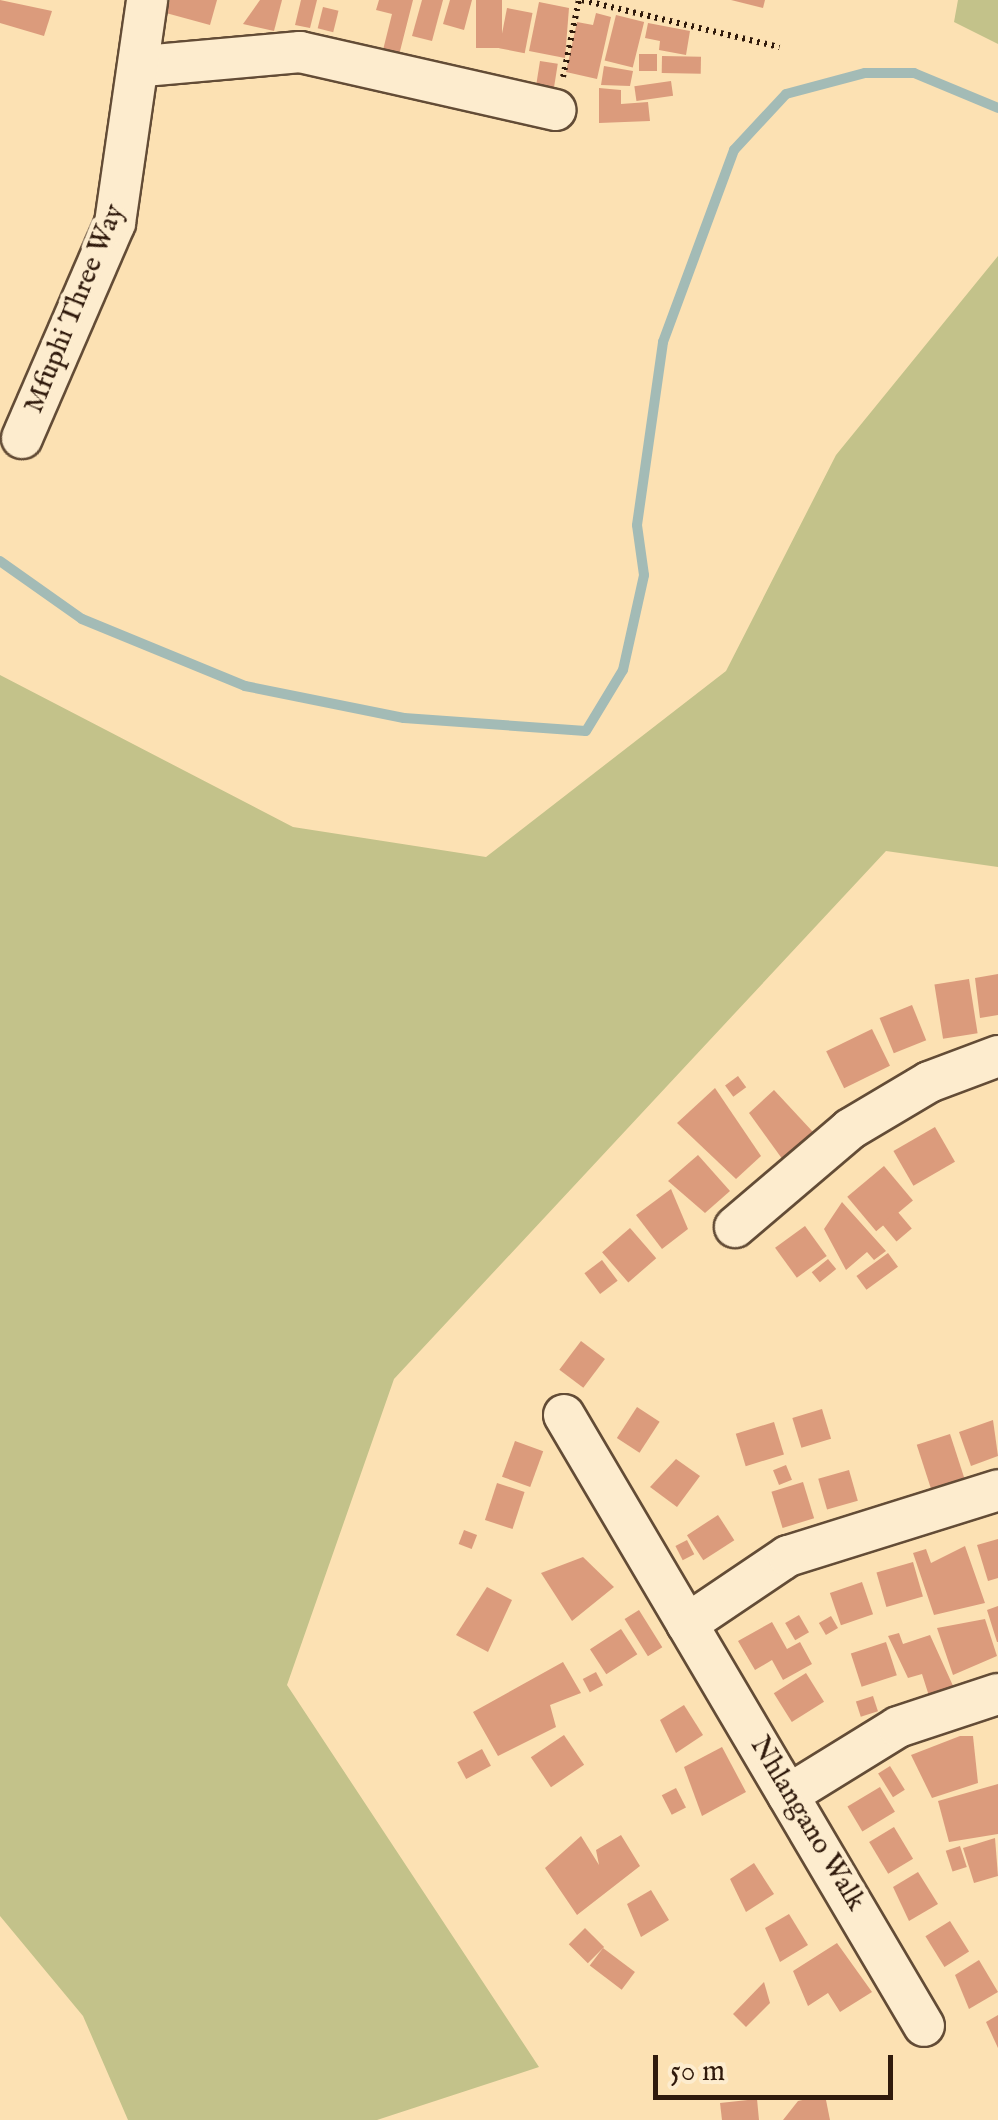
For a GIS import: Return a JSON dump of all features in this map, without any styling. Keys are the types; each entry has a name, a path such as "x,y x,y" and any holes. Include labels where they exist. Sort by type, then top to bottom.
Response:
{"street":[{"name":"Mfuphi Three Way","path":"22,438 115,223 144,66 147,0"},
{"path":"144,66 300,52 556,110"},
{"path":"735,1226 850,1129 929,1082 998,1056"},
{"name":"Nhlangano Walk","path":"564,1415 924,2026"},
{"path":"687,1624 788,1556 998,1490"},
{"path":"788,1795 864,1743 996,1703"}],"path":[{"path":"556,110 581,0 779,47"}],"shaded area":[{"path":"958,0 998,0 998,44 954,22"},
{"path":"998,256 998,867 886,851 394,1379 287,1685 539,2067 377,2120 128,2120 83,2016 0,1916 0,675 293,827 486,857 726,671 836,455"}],"building":[{"path":"0,0 52,11 44,36 0,23"},
{"path":"170,0 217,0 210,25 166,13"},
{"path":"260,0 282,0 274,31 243,24"},
{"path":"301,0 317,0 310,28 295,25"},
{"path":"379,0 413,0 398,59 382,54 392,14 376,10"},
{"path":"422,0 443,0 432,41 412,36"},
{"path":"450,0 472,0 464,30 443,24"},
{"path":"476,0 502,0 502,48 476,48"},
{"path":"731,0 765,0 763,8"},
{"path":"539,2 569,8 565,58 529,51"},
{"path":"323,7 339,11 333,32 318,28"},
{"path":"507,8 533,13 525,53 499,48"},
{"path":"596,13 611,17 597,79 566,72 577,22 593,25"},
{"path":"616,15 644,22 633,68 605,61"},
{"path":"648,23 690,31 686,55 659,50 660,41 645,38"},
{"path":"639,54 657,54 657,71 639,71"},
{"path":"662,56 701,57 701,74 662,73"},
{"path":"540,61 558,64 552,99 534,97"},
{"path":"604,66 633,71 630,86 601,85"},
{"path":"671,81 673,96 636,101 634,86"},
{"path":"599,88 621,90 621,104 648,102 650,121 599,123"},
{"path":"998,974 998,1015 980,1018 975,978"},
{"path":"969,979 978,1033 943,1039 934,984"},
{"path":"912,1005 926,1040 894,1053 880,1018"},
{"path":"872,1029 890,1066 844,1088 826,1051"},
{"path":"738,1076 746,1087 733,1097 725,1085"},
{"path":"715,1088 761,1156 736,1179 677,1123"},
{"path":"774,1090 813,1132 783,1160 749,1113"},
{"path":"935,1127 955,1162 913,1186 893,1151"},
{"path":"698,1155 730,1191 705,1213 668,1181"},
{"path":"884,1166 913,1200 876,1231 847,1197"},
{"path":"671,1189 688,1229 662,1249 636,1215"},
{"path":"842,1202 886,1251 874,1260 867,1252 846,1270 824,1229"},
{"path":"897,1211 912,1229 896,1241 882,1224"},
{"path":"805,1226 827,1256 797,1278 775,1248"},
{"path":"630,1228 656,1258 628,1282 602,1252"},
{"path":"888,1253 898,1267 866,1290 856,1276"},
{"path":"828,1259 836,1269 820,1282 812,1272"},
{"path":"602,1260 618,1281 600,1294 584,1273"},
{"path":"581,1341 605,1359 583,1388 559,1370"},
{"path":"637,1407 660,1422 639,1453 617,1438"},
{"path":"822,1409 831,1439 801,1448 792,1418"},
{"path":"993,1420 998,1456 971,1466 959,1432"},
{"path":"774,1422 784,1455 746,1466 736,1434"},
{"path":"950,1434 964,1478 931,1489 917,1445"},
{"path":"515,1441 543,1451 530,1487 502,1477"},
{"path":"676,1459 700,1476 677,1507 650,1487"},
{"path":"786,1465 792,1480 779,1485 773,1470"},
{"path":"849,1470 858,1501 827,1510 818,1479"},
{"path":"803,1482 814,1518 783,1528 771,1492"},
{"path":"497,1483 525,1492 513,1529 485,1520"},
{"path":"718,1515 734,1540 703,1560 687,1535"},
{"path":"464,1530 477,1535 472,1549 459,1544"},
{"path":"998,1539 998,1578 988,1581 977,1545"},
{"path":"687,1540 694,1554 683,1560 675,1546"},
{"path":"965,1546 985,1603 934,1615 913,1553 926,1549 931,1563"},
{"path":"583,1557 614,1587 572,1621 541,1573"},
{"path":"913,1562 923,1597 886,1607 876,1572"},
{"path":"862,1582 873,1614 841,1625 830,1593"},
{"path":"487,1587 512,1600 488,1652 456,1635"},
{"path":"998,1606 998,1642 997,1642 987,1610"},
{"path":"639,1610 662,1647 648,1656 625,1619"},
{"path":"799,1615 809,1632 795,1640 785,1623"},
{"path":"831,1616 838,1628 826,1635 819,1623"},
{"path":"985,1619 997,1656 953,1675 937,1628"},
{"path":"772,1622 787,1649 800,1642 812,1664 783,1680 772,1660 755,1670 738,1641"},
{"path":"621,1629 637,1654 606,1674 590,1649"},
{"path":"899,1633 903,1644 930,1635 954,1688 929,1696 922,1674 908,1678 888,1636"},
{"path":"886,1642 897,1675 862,1687 851,1653"},
{"path":"563,1662 581,1693 550,1705 556,1727 498,1756 473,1712"},
{"path":"596,1672 603,1685 590,1692 583,1679"},
{"path":"806,1673 824,1702 792,1722 774,1693"},
{"path":"873,1696 878,1711 861,1717 856,1702"},
{"path":"684,1705 703,1735 676,1753 660,1720"},
{"path":"564,1735 584,1765 551,1787 531,1757"},
{"path":"960,1736 973,1736 978,1783 932,1798 911,1755"},
{"path":"722,1747 746,1792 702,1816 684,1767"},
{"path":"482,1749 491,1766 466,1779 457,1762"},
{"path":"890,1766 905,1790 893,1797 878,1773"},
{"path":"998,1784 998,1834 949,1842 938,1801"},
{"path":"880,1787 895,1812 862,1831 847,1807"},
{"path":"676,1788 686,1808 672,1815 662,1795"},
{"path":"894,1827 913,1859 888,1874 869,1842"},
{"path":"621,1835 640,1866 577,1915 545,1868 581,1836 599,1865 596,1850"},
{"path":"995,1838 998,1876 974,1883 963,1848"},
{"path":"960,1846 967,1867 953,1872 946,1851"},
{"path":"754,1863 774,1894 746,1912 730,1879"},
{"path":"918,1872 938,1904 909,1921 893,1887"},
{"path":"651,1890 669,1920 641,1937 627,1904"},
{"path":"789,1914 808,1945 780,1962 765,1928"},
{"path":"950,1921 969,1952 944,1967 925,1936"},
{"path":"585,1928 604,1947 588,1963 569,1944"},
{"path":"837,1943 872,1992 840,2012 828,1993 808,2006 793,1971"},
{"path":"603,1948 635,1972 622,1990 590,1966"},
{"path":"979,1960 998,1992 969,2009 955,1975"},
{"path":"764,1982 770,2003 746,2027 733,2014"},
{"path":"998,2015 998,2048 986,2022"},
{"path":"825,2095 830,2120 783,2120 798,2101"},
{"path":"757,2099 759,2120 722,2120 720,2103"}],"waterway":[{"path":"0,561 82,619 245,686 404,718 586,731 623,670 644,575 637,525 663,342 734,150 786,94 865,73 914,73 998,108"}]}
